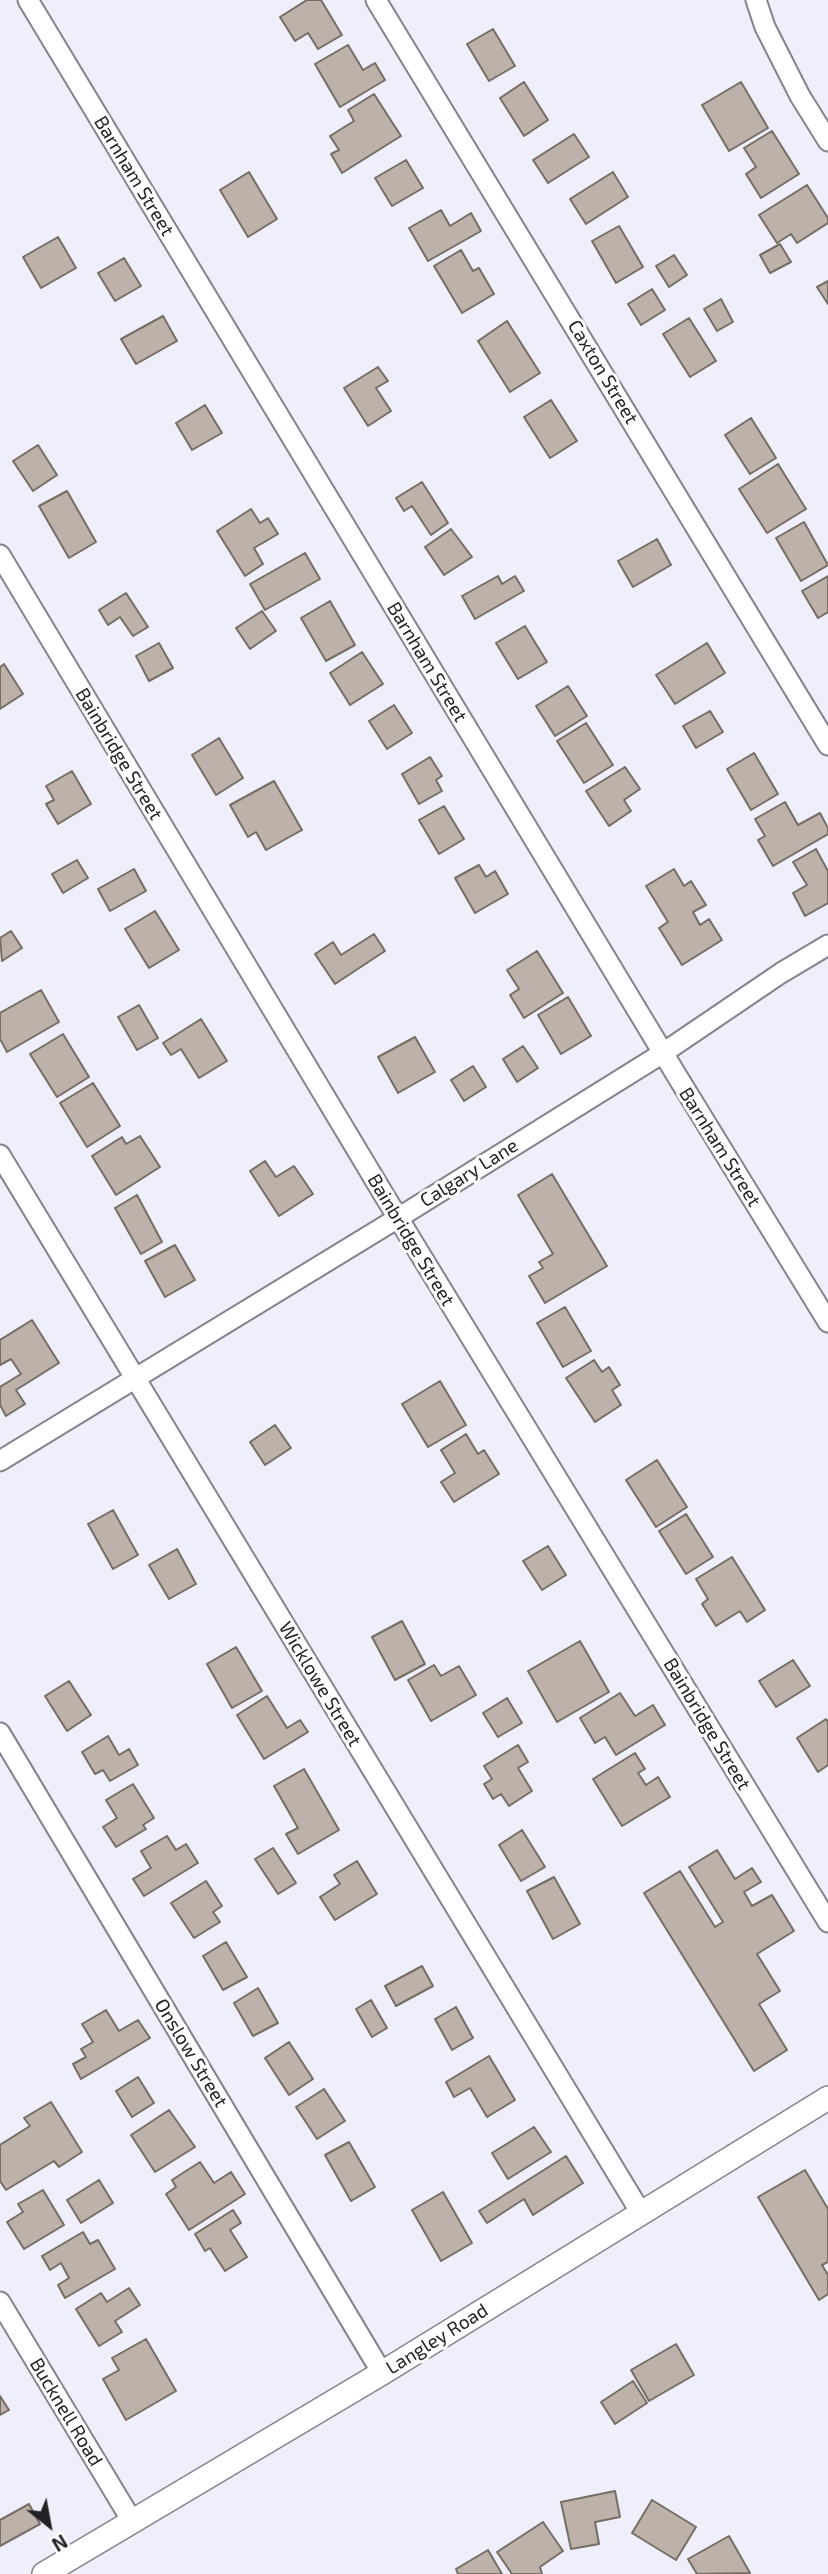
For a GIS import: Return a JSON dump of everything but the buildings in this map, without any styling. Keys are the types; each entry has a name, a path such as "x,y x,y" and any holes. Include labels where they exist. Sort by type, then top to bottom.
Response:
{"street":[{"name":"Barnham Street","path":"27,0 828,1322"},
{"name":"Caxton Street","path":"376,0 828,745"},
{"path":"756,0 765,27 800,96 828,141"},
{"name":"Bainbridge Street","path":"0,555 398,1218 828,1922"},
{"name":"Calgary Lane","path":"0,1461 398,1218 828,945"},
{"name":"Wicklowe Street","path":"0,1154 641,2213"},
{"name":"Onslow Street","path":"0,1733 382,2373"},
{"name":"Langley Road","path":"44,2574 382,2373 828,2098"},
{"name":"Bucknell Road","path":"0,2302 132,2521"}]}
